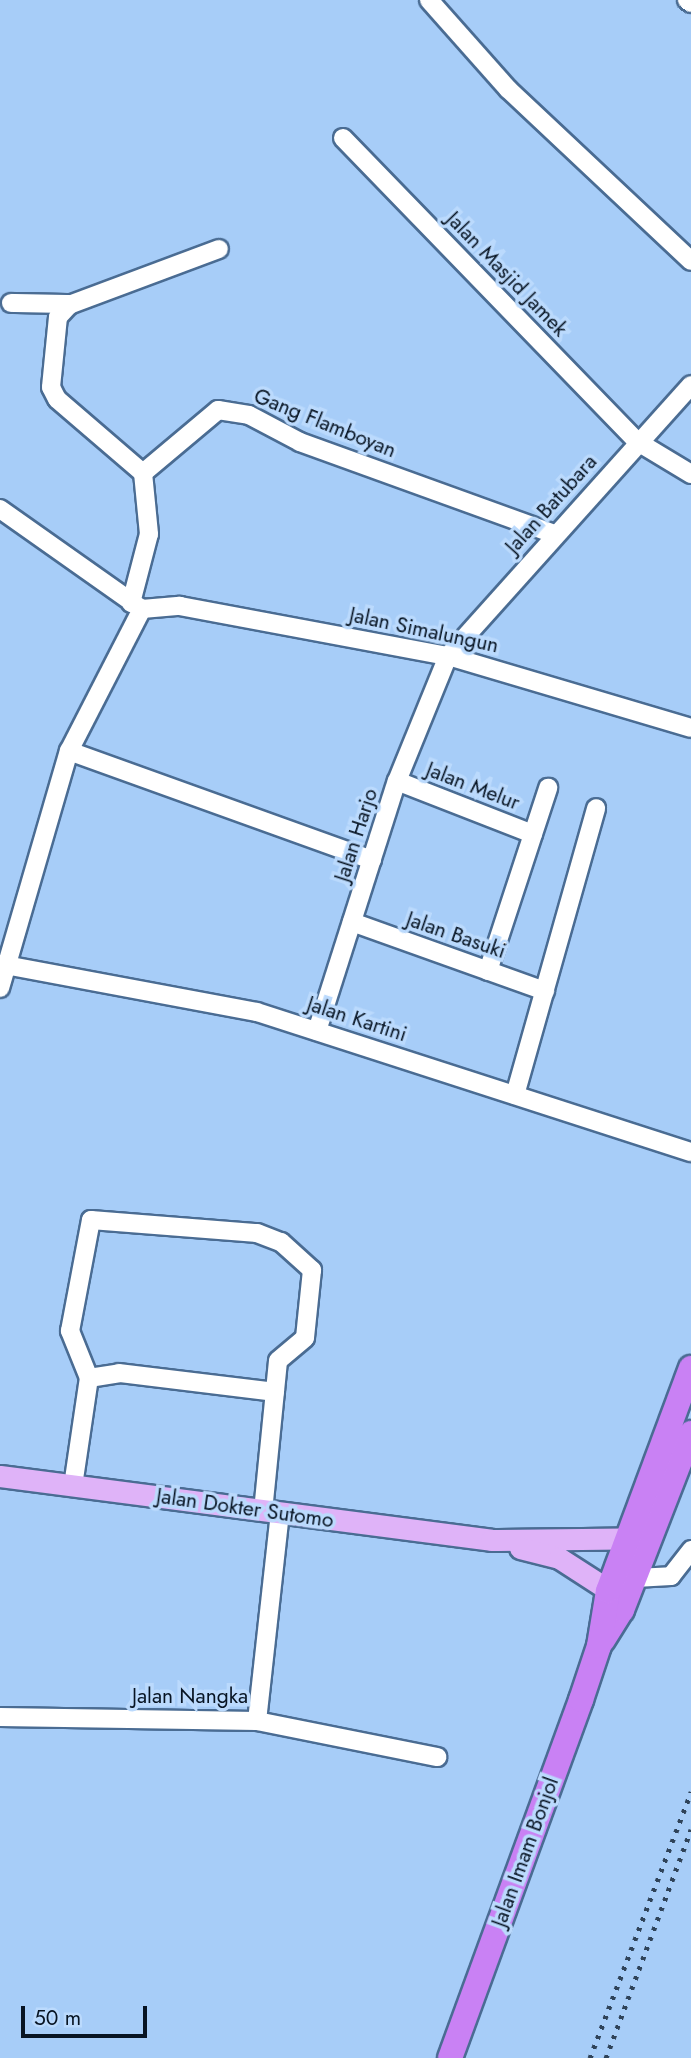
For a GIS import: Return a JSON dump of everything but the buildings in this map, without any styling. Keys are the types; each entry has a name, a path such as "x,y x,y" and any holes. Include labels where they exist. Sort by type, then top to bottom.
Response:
{"highway":[{"name":"Jalan Imam Bonjol","path":"450,2058 599,1646 623,1590 691,1368"},
{"name":"Jalan Imam Bonjol","path":"640,1538 691,1433"}],"main road":[{"name":"Jalan Dokter Sutomo","path":"0,1476 491,1540 559,1558 623,1590"},
{"name":"Jalan Dokter Sutomo","path":"491,1540 640,1538"}],"street":[{"path":"429,0 509,89 691,261"},
{"name":"Jalan Masjid Jamek","path":"343,138 638,442 691,474"},
{"path":"11,303 71,304 219,249"},
{"path":"0,988 4,964 69,751 136,606 149,534 143,473 57,399 51,387 58,317 71,304"},
{"name":"Jalan Batubara","path":"448,656 552,533 691,385"},
{"name":"Gang Flamboyan","path":"143,473 218,410 232,410 552,533"},
{"path":"0,509 136,606"},
{"name":"Jalan Simalungun","path":"136,606 180,606 448,656 691,727"},
{"name":"Jalan Harjo","path":"317,1031 397,781 448,656"},
{"path":"69,751 372,860"},
{"name":"Jalan Melur","path":"397,781 533,834"},
{"path":"488,971 548,788"},
{"path":"515,1095 596,808"},
{"name":"Jalan Basuki","path":"352,922 545,990"},
{"name":"Jalan Kartini","path":"4,964 202,998 317,1031 691,1152"},
{"name":"Jalan Nangka","path":"0,1717 257,1721 271,1512 275,1392 281,1352 305,1338 307,1263 281,1242 257,1233 99,1219 88,1225 70,1331 89,1378"},
{"path":"73,1486 89,1378 118,1373 275,1392"},
{"path":"623,1590 671,1576 691,1550"},
{"path":"257,1721 437,1758"}],"railway":[{"path":"590,2058 691,1792"},
{"path":"606,2058 691,1829"}]}
